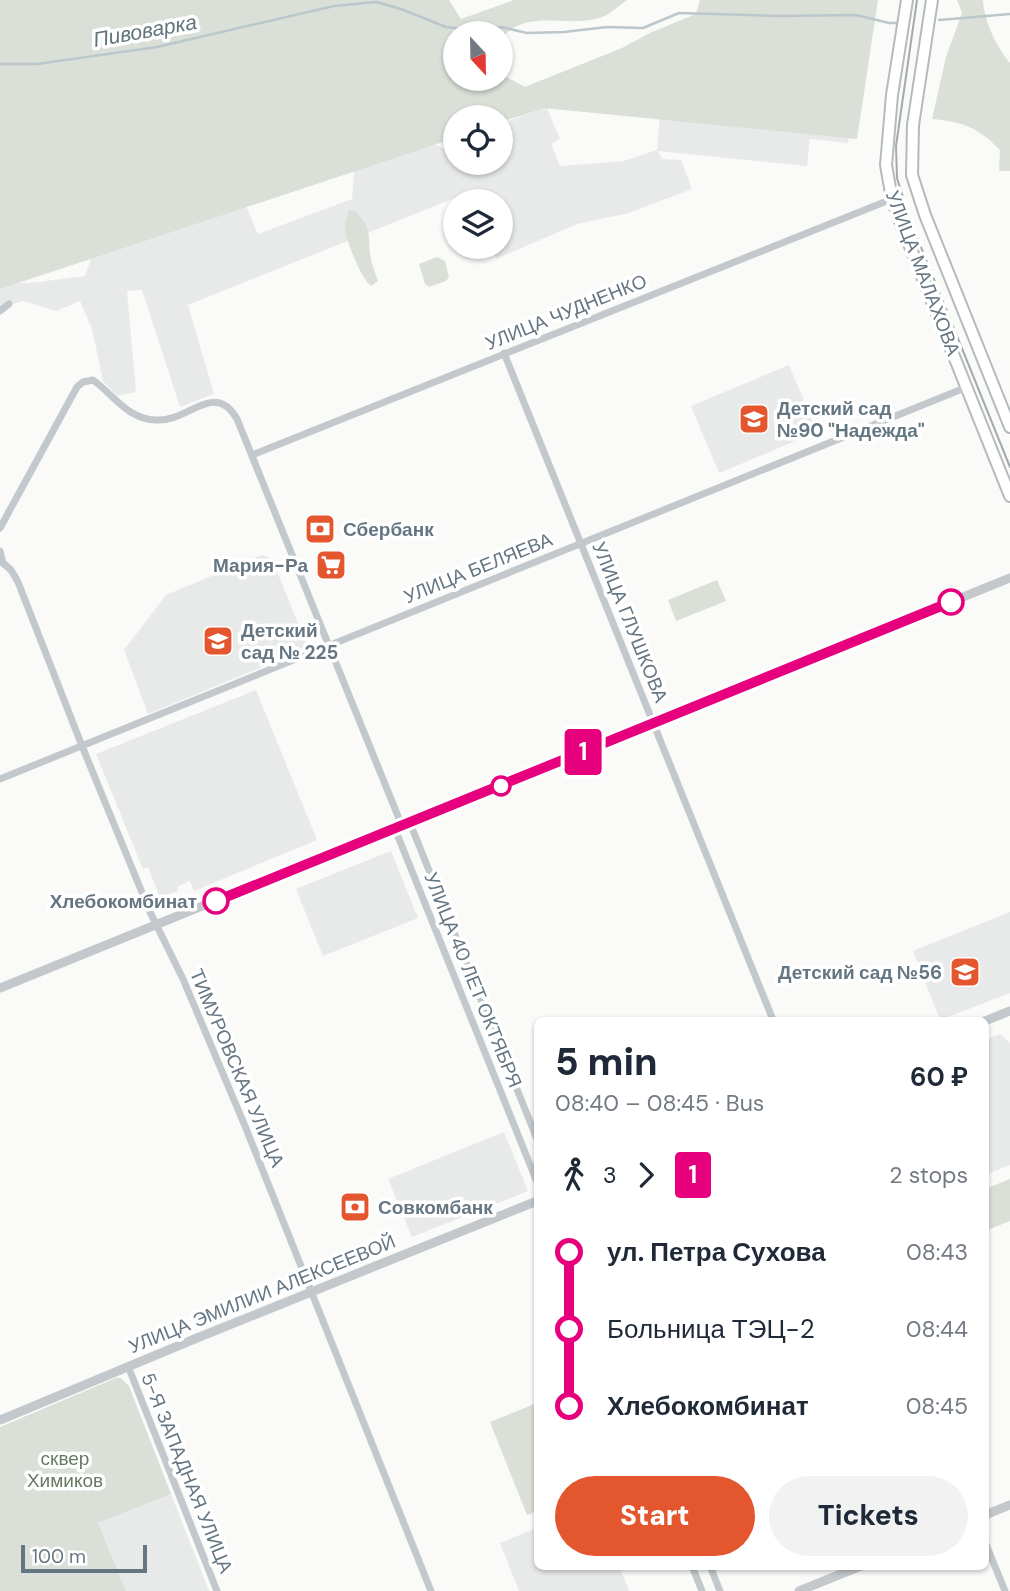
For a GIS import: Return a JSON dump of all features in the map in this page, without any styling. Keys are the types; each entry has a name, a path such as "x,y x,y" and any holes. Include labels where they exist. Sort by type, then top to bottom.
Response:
{"main road":[{"name":"УЛИЦА МАЛАХОВА","path":"906,0 886,146 886,165 892,199 1010,496"},
{"name":"УЛИЦА МАЛАХОВА","path":"932,0 914,125 912,175 925,215 1010,427"}],"street":[{"name":"УЛИЦА ЧУДНЕНКО","path":"252,456 892,199"},
{"path":"0,311 9,304"},
{"name":"УЛИЦА ГЛУШКОВА","path":"504,353 772,1017"},
{"name":"УЛИЦА 40 ЛЕТ ОКТЯБРЯ","path":"0,528 83,382 93,380 118,405 136,416 155,421 168,420 215,401 231,408 402,826 534,1174"},
{"name":"УЛИЦА БЕЛЯЕВА","path":"0,779 967,387"},
{"name":"ТИМУРОВСКАЯ УЛИЦА","path":"0,551 1,563 11,570 18,582 156,925 164,936 205,1030 431,1591"},
{"path":"0,988 1010,578"},
{"name":"УЛИЦА 40 ЛЕТ ОКТЯБРЯ","path":"402,826 534,1132"},
{"path":"989,1019 1010,1011"},
{"name":"УЛИЦА ЭМИЛИИ АЛЕКСЕЕВОЙ","path":"0,1420 534,1202"},
{"name":"5-Я ЗАПАДНАЯ УЛИЦА","path":"128,1366 217,1591"},
{"path":"989,1513 1010,1505"},
{"path":"989,1552 1005,1591"},
{"path":"694,1570 702,1591"},
{"path":"712,1570 720,1591"},
{"path":"799,1591 852,1570"}],"shaded area":[{"path":"663,73 851,109 848,143 810,139 807,166 658,151 662,159 681,160 692,189 629,213 577,224 513,252 513,189 443,189 443,203 188,305 214,394 180,407 142,290 127,291 136,392 117,396 103,381 92,329 80,301 56,311 23,301 0,308 0,283 30,283 85,276 104,223 242,197 258,234 352,199 355,158 406,134 443,148 443,175 513,175 513,119 546,106 560,139 551,144 560,166 624,161 657,150"},
{"name":"Детский сад №90 \"Надежда\"","path":"789,365 817,432 719,473 691,406"},
{"name":"Детский сад № 225","path":"262,555 272,559 308,648 148,714 124,650 166,595"},
{"path":"256,690 317,840 194,891 190,881 177,887 178,891 160,898 148,867 143,869 96,754"},
{"path":"391,851 418,918 323,956 296,889"},
{"name":"Детский сад №56","path":"1010,912 1010,993 948,1017 939,1017 913,951"},
{"path":"1000,1034 1010,1043 1010,1165 989,1173 989,1038"},
{"path":"504,1132 528,1191 412,1237 388,1179"},
{"path":"171,1494 209,1591 126,1591 98,1523"},
{"path":"534,1529 534,1570 621,1570 629,1591 519,1591 500,1543"}],"green space":[{"path":"0,0 449,0 461,19 514,0 627,0 603,17 586,21 534,21 513,29 513,21 443,21 443,91 513,91 513,80 525,87 622,48 696,14 700,0 878,0 857,139 544,108 513,118 513,105 443,105 443,142 0,289"},
{"path":"957,0 983,0 992,33 1010,63 1010,171 999,171 1000,150 977,131 961,124 932,119 946,57 962,13"},
{"path":"349,210 355,211 368,230 371,257 378,281 371,286 359,268 348,240 345,227"},
{"path":"437,257 445,261 449,277 446,281 429,287 425,284 419,264"},
{"path":"717,580 726,601 676,621 668,600"},
{"path":"1010,1179 1010,1221 989,1229 989,1187"},
{"name":"сквер Химиков","path":"121,1378 129,1386 171,1494 98,1523 126,1591 0,1591 0,1427"},
{"path":"534,1404 534,1512 527,1515 490,1422"}],"waterway":[{"name":"Пивоварка","path":"0,64 37,64 157,47 334,6 376,2 446,27 484,31 501,27 527,33 607,27 643,28 679,13 856,15 899,23"},
{"name":"Пивоварка","path":"939,20 1010,14"}],"tram line":[{"path":"917,0 896,146 897,178 910,220 1010,467"}],"bus line":[{"name":"1","path":"216,901 951,602"}],"place":[{"name":"Детский сад №90 \"Надежда\"","path":"754,419"},
{"name":"Сбербанк","path":"320,529"},
{"name":"Мария-Ра","path":"331,565"},
{"name":"Детский сад № 225","path":"218,641"},
{"name":"Хлебокомбинат","path":"216,901"},
{"name":"Детский сад №56","path":"965,972"},
{"name":"Совкомбанк","path":"355,1207"}]}
